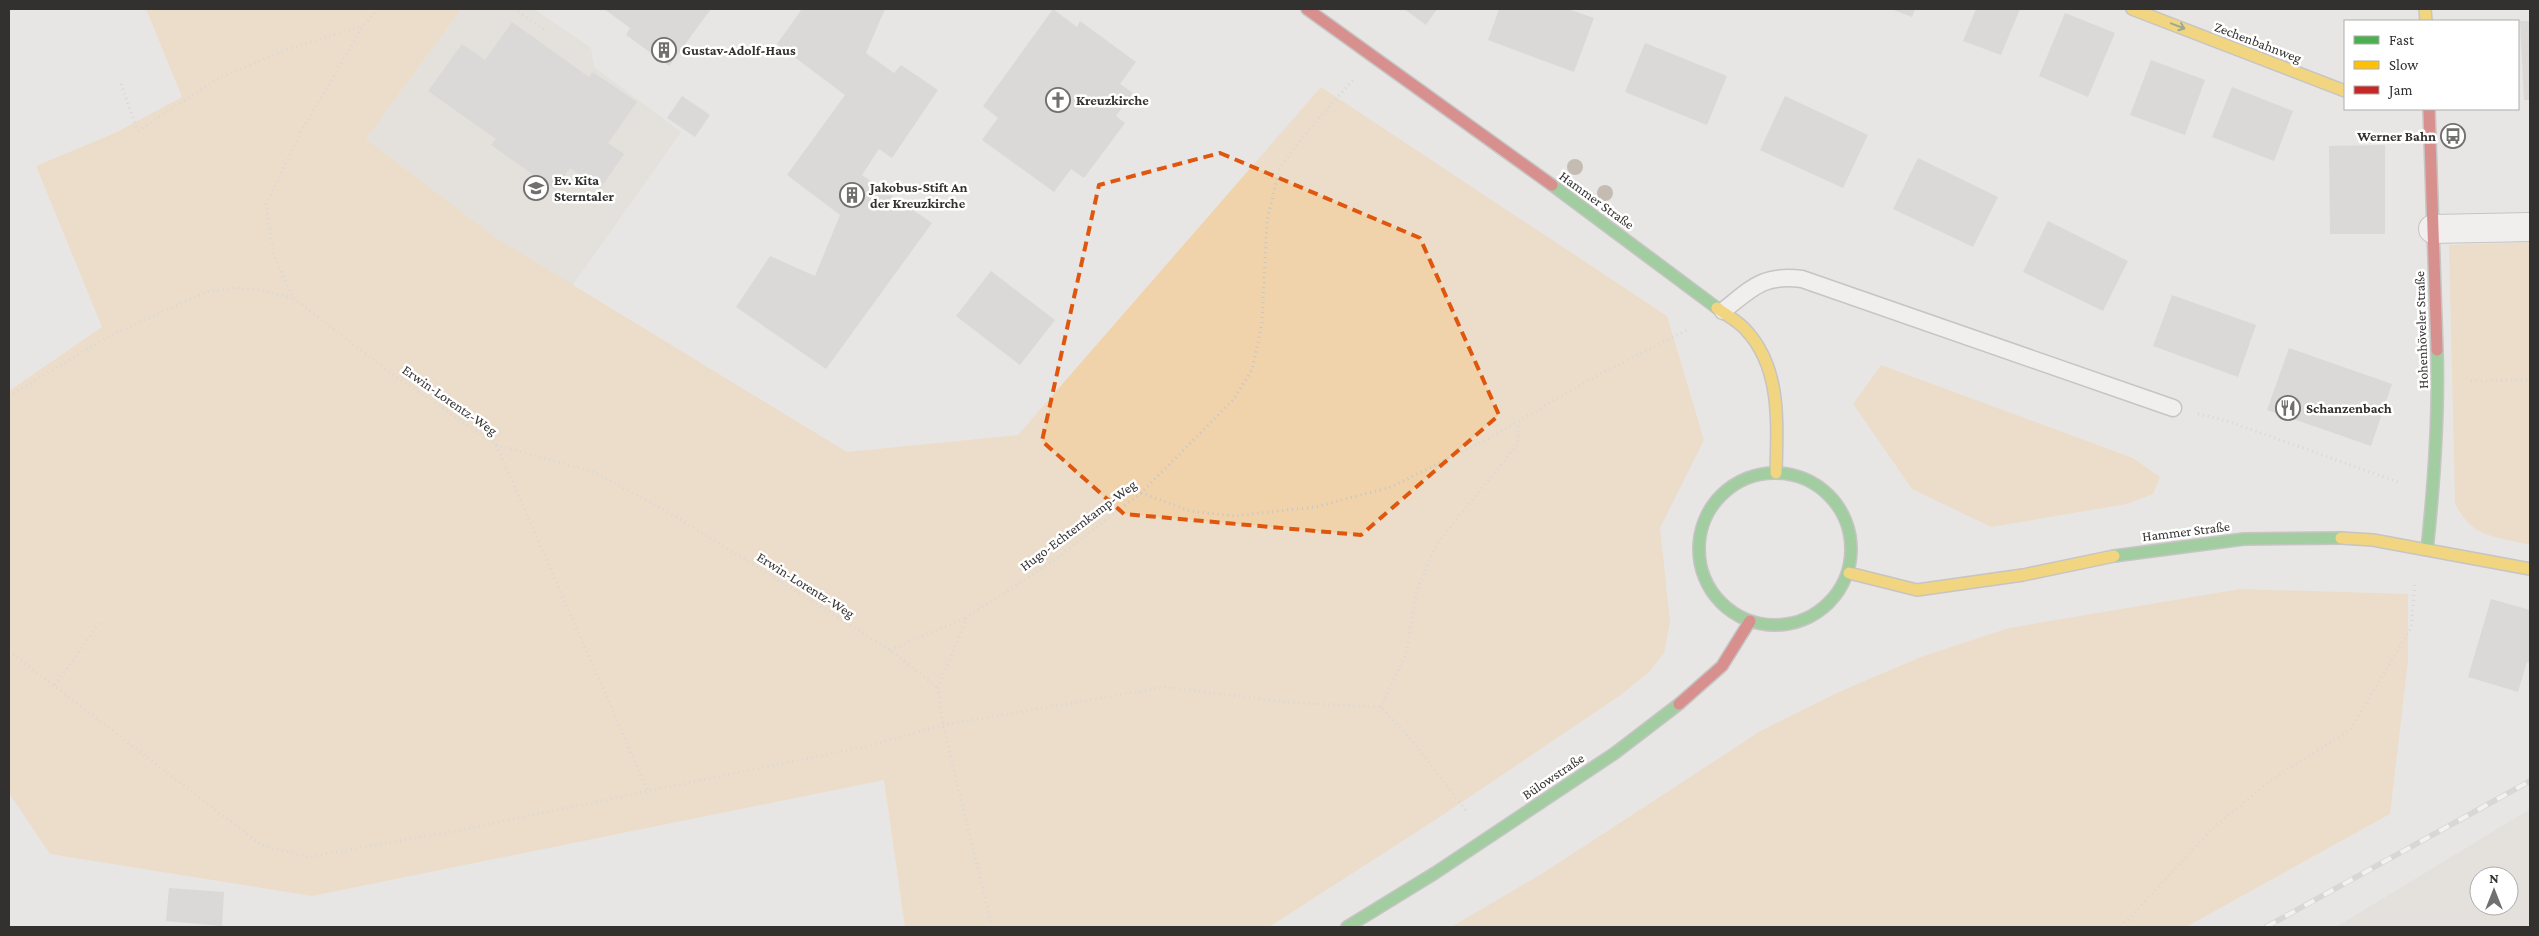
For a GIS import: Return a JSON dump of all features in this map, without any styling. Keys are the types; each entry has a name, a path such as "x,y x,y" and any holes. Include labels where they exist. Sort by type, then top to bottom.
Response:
{"main road":[{"name":"Hammer Straße","path":"1307,9 1375,56 1745,329 1764,356 1773,384 1777,406 1776,473"},
{"name":"Zechenbahnweg","path":"2132,9 2344,91"},
{"name":"Hohenhöveler Straße","path":"2423,549 2433,494 2438,382 2429,110"},
{"path":"1776,473 1796,476 1816,484 1840,508 1851,532 1852,553 1849,573 1840,591 1826,607 1810,618 1790,624 1770,626 1750,622 1732,613 1718,600 1706,583 1700,565 1699,546 1702,526 1710,508 1738,482 1757,475 1776,473"},
{"name":"Hammer Straße","path":"1849,573 1917,590 2004,578 2100,558 2179,546 2244,539 2319,537 2373,540 2530,570"},
{"name":"Bülowstraße","path":"1348,927 1615,753 1672,711 1722,666 1750,622"}],"street":[{"path":"2433,230 2530,227"}],"lane":[{"path":"1723,311 1769,279 1783,276 1802,279 2174,408"}],"path":[{"name":"Erwin-Lorentz-Weg","path":"378,9 363,26 300,134 266,204 274,256 293,298 388,371 496,445 594,472 673,515 890,650 938,688"},
{"path":"514,9 545,30"},
{"path":"121,84 138,130 219,78 288,49 363,26"},
{"name":"Hugo-Echternkamp-Weg","path":"890,650 967,617 1049,564 1141,493 1233,400 1252,370 1262,324 1267,220 1280,167 1311,127 1375,56"},
{"path":"9,396 113,334 206,292 233,288 255,289 293,298"},
{"path":"1141,493 1190,512 1234,516 1315,507 1391,487 1518,422 1596,376 1723,311"},
{"path":"2438,382 2530,380"},
{"path":"2174,408 2227,420 2433,494"},
{"path":"1381,707 1406,654 1417,590 1438,542 1518,444 1518,422"},
{"path":"496,445 648,791"},
{"path":"2121,927 2216,825 2274,778 2350,730 2411,628 2423,549"},
{"path":"967,617 938,688 943,725 992,927"},
{"path":"55,685 101,622"},
{"path":"9,651 261,844 308,857 460,830 868,746 943,725 1165,687 1296,703 1381,707 1444,780 1486,838"}],"highlighted area":[{"path":"1220,153 1420,238 1499,415 1361,535 1124,514 1042,441 1099,185"}],"shaded area":[{"path":"146,9 461,9 366,139 496,238 847,452 1018,435 1321,87 1667,316 1704,440 1660,528 1670,622 1664,653 1649,672 1622,694 1446,813 1269,927 905,927 884,780 312,896 50,854 9,793 9,391 102,327 36,166 117,132 182,97"},
{"name":"Ev. Kita Sterntaler","path":"461,9 534,9 591,48 594,67 681,132 572,286 495,238 366,139"},
{"path":"2530,242 2530,545 2495,537 2477,530 2462,515 2455,503 2449,245"},
{"path":"1881,365 2133,458 2160,477 2153,494 2127,504 1991,527 1912,489 1853,404"},
{"path":"2240,589 2408,594 2408,661 2390,814 2186,927 1451,927 1543,873 1762,730 1841,691 1921,657 2009,628"},
{"path":"2530,809 2530,927 2336,927"}],"building":[{"name":"Gustav-Adolf-Haus","path":"604,9 711,9 669,66 626,35 630,28"},
{"name":"Jakobus-Stift An der Kreuzkirche","path":"802,9 885,9 866,53 894,73 901,65 938,90 892,158 879,149 862,175 932,223 826,369 736,307 770,256 815,276 840,215 787,175 845,95 777,44"},
{"name":"Kreuzkirche","path":"1053,9 1077,27 1080,21 1136,62 1120,84 1133,93 1116,116 1125,123 1084,178 1071,169 1054,192 982,140 998,118 983,106"},
{"path":"1404,9 1437,9 1426,25"},
{"path":"1499,9 1568,9 1594,18 1574,72 1488,40"},
{"path":"1891,9 1915,9 1912,17"},
{"path":"1976,9 2020,9 2001,55 1963,41"},
{"path":"2065,13 2115,33 2088,97 2039,76"},
{"path":"2520,21 2530,21 2530,100 2524,100"},
{"path":"512,22 589,77 593,72 637,102 608,143 624,154 600,189 570,168 555,190 491,145 496,139 428,91 462,44 485,60"},
{"path":"1645,43 1727,76 1707,125 1625,92"},
{"path":"2151,60 2205,80 2185,135 2130,115"},
{"path":"2232,87 2293,111 2274,161 2212,137"},
{"path":"682,96 710,115 695,137 667,118"},
{"path":"1785,96 1868,135 1843,188 1760,150"},
{"path":"2385,145 2385,234 2330,234 2329,146"},
{"path":"1918,158 1998,197 1973,247 1893,209"},
{"path":"2048,221 2128,261 2103,311 2023,272"},
{"path":"991,271 1055,320 1020,365 956,316"},
{"path":"2172,295 2256,325 2238,377 2153,346"},
{"path":"2289,348 2392,384 2371,446 2267,410"},
{"path":"2491,599 2530,610 2530,663 2527,662 2518,692 2468,677"},
{"path":"169,888 224,892 222,926 166,921"}],"railway":[{"path":"2266,927 2530,781"}],"traffic: fast":[{"path":"1552,185 1717,308"},
{"path":"2427,550 2435,450 2437,350"},
{"path":"1775,473 1790,474 1804,478 1817,485 1829,495 1839,507 1846,520 1850,534 1851,549 1850,564 1846,578 1839,591 1829,603 1817,613 1804,620 1790,624 1775,625 1760,624 1746,620 1733,613 1721,603 1711,591 1704,578 1700,564 1699,549 1700,534 1704,520 1711,507 1721,495 1733,485 1746,478 1760,474 1775,473"},
{"path":"2114,556 2244,539 2341,538"},
{"path":"1347,927 1435,873 1615,753 1679,704"}],"traffic: slow":[{"path":"2132,9 2344,91"},
{"path":"2425,9 2426,20"},
{"path":"1717,308 1745,329 1757,344 1766,361 1775,397 1776,473"},
{"path":"2341,538 2373,540 2530,569"},
{"path":"1849,573 1917,590 2023,575 2114,556"}],"traffic: jam":[{"path":"1307,9 1552,185"},
{"path":"2429,110 2437,350"},
{"path":"1679,704 1722,666 1750,621"}],"place":[{"name":"Gustav-Adolf-Haus","path":"664,50"},
{"name":"Kreuzkirche","path":"1058,100"},
{"name":"Werner Bahn","path":"2453,136"},
{"name":"Ev. Kita Sterntaler","path":"536,188"},
{"name":"Jakobus-Stift An der Kreuzkirche","path":"852,195"},
{"name":"Schanzenbach","path":"2288,408"}]}
